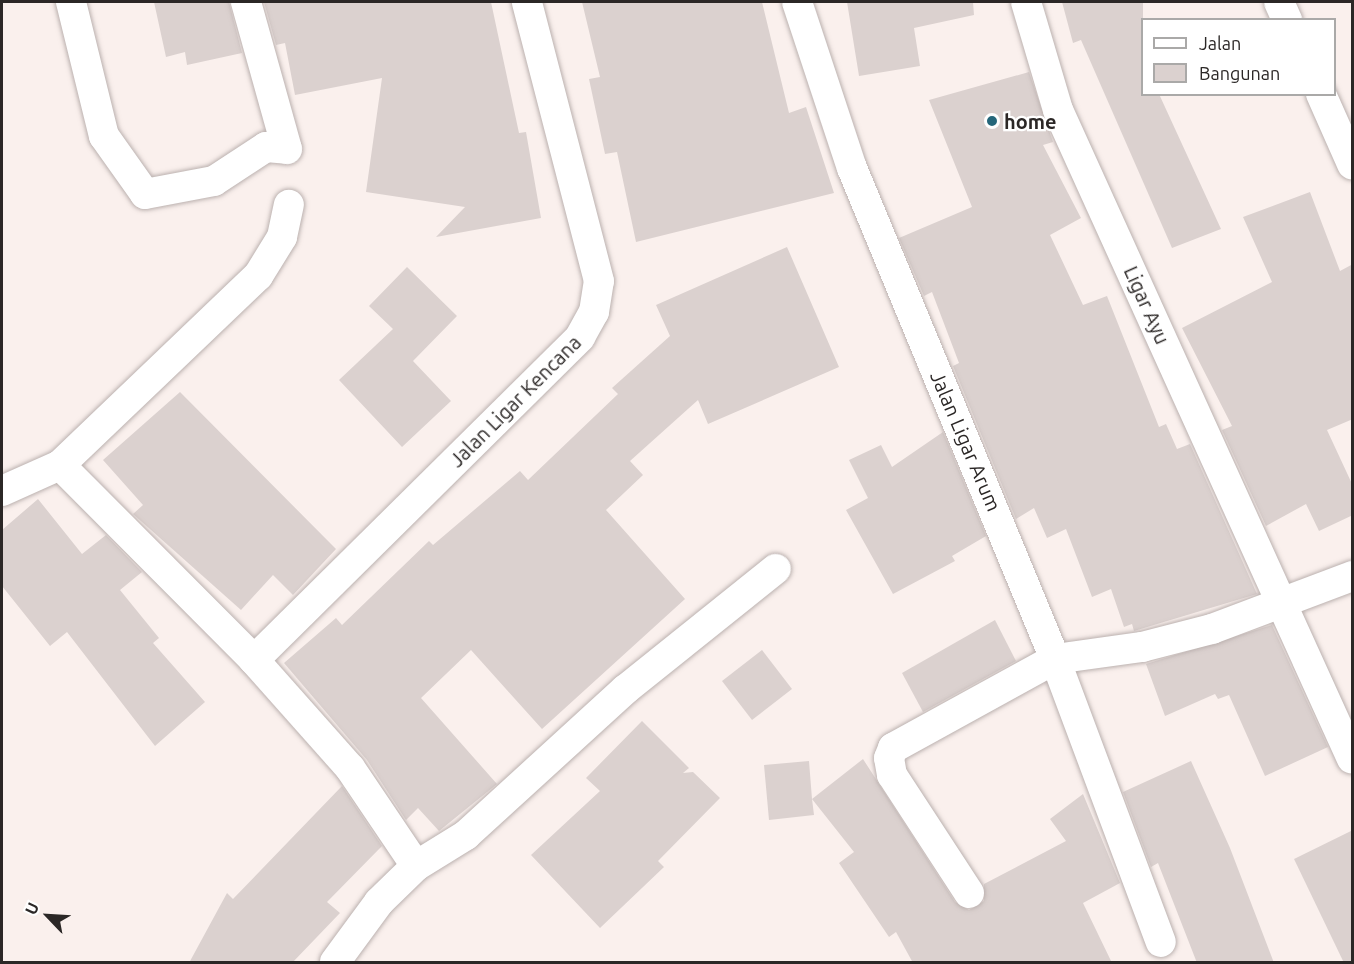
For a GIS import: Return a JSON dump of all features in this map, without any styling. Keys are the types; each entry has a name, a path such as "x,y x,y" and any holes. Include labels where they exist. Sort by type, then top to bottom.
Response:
{"street":[{"path":"71,2 104,136 146,194 214,181 266,147 287,149 246,2"},
{"name":"Jalan Ligar Kencana","path":"254,660 580,337 594,312 599,281 527,2"},
{"name":"Jalan Ligar Arum","path":"797,2 852,168 1054,659 1161,942"},
{"name":"Ligar Ayu","path":"1026,2 1058,110 1353,759"},
{"path":"1279,2 1286,18"},
{"path":"1322,96 1353,164"},
{"path":"2,491 60,465 258,276 282,237 289,205"},
{"path":"60,465 254,660 350,768 416,866"},
{"path":"335,963 379,902 416,866 466,835 626,689 776,569"},
{"path":"969,893 892,774 889,758 893,748 1054,659 1142,647 1282,603 1353,576"}],"building":[{"path":"154,2 229,2 242,53 187,65 185,52 166,57"},
{"path":"264,2 491,2 519,133 526,132 541,218 436,237 465,207 366,192 382,78 295,95 285,43 276,45"},
{"path":"582,2 762,2 789,113 806,107 834,193 636,242 617,152 605,154 589,79 600,77"},
{"path":"847,2 973,2 974,15 914,28 920,66 859,76"},
{"path":"1062,2 1143,2 1141,96 1160,96 1221,229 1172,248 1081,40 1073,43"},
{"path":"1029,72 1053,142 1043,145 1081,218 1050,235 1083,305 1107,296 1159,427 1166,424 1177,449 1190,444 1257,594 1134,631 1132,624 1124,627 1111,589 1092,597 1066,529 1047,538 1034,508 1016,519 953,366 959,363 932,292 924,296 899,238 972,207 929,100"},
{"path":"1310,192 1340,271 1353,264 1353,419 1327,430 1353,486 1353,515 1319,531 1306,504 1266,526 1222,430 1232,426 1182,328 1272,282 1243,217"},
{"path":"787,247 839,367 708,424 698,400 630,461 643,475 606,510 685,599 542,729 471,650 421,698 497,784 439,831 418,808 406,820 367,760 284,663 336,618 342,625 429,541 433,545 520,471 528,480 618,394 612,388 670,336 656,305"},
{"path":"407,267 457,316 413,361 451,401 402,447 339,380 393,329 369,306"},
{"path":"180,392 336,549 293,595 273,575 241,610 133,514 143,505 103,460"},
{"path":"943,432 986,536 952,556 955,561 893,594 846,510 868,498 849,460 881,445 892,467"},
{"path":"38,499 82,554 106,535 142,572 120,590 159,638 153,643 205,702 155,746 67,632 50,646 2,586 2,530"},
{"path":"995,620 1016,661 923,712 902,673"},
{"path":"1272,625 1328,747 1265,776 1229,695 1218,699 1215,694 1165,716 1146,664"},
{"path":"762,650 792,689 752,720 722,681"},
{"path":"642,721 689,768 683,773 693,772 720,798 658,861 664,867 600,928 531,855 600,791 586,778"},
{"path":"863,759 955,902 969,910 984,901 984,884 1066,841 1050,819 1083,794 1120,883 1083,903 1112,963 913,963 896,932 889,937 839,863 854,852 812,799"},
{"path":"809,761 814,815 769,820 764,765"},
{"path":"1191,761 1230,848 1274,963 1197,963 1158,863 1151,867 1123,792"},
{"path":"342,786 382,846 327,902 340,913 292,963 189,963 227,893 233,899"},
{"path":"1353,830 1353,963 1344,963 1294,859"}],"place":[{"name":"home","path":"992,121"}]}
